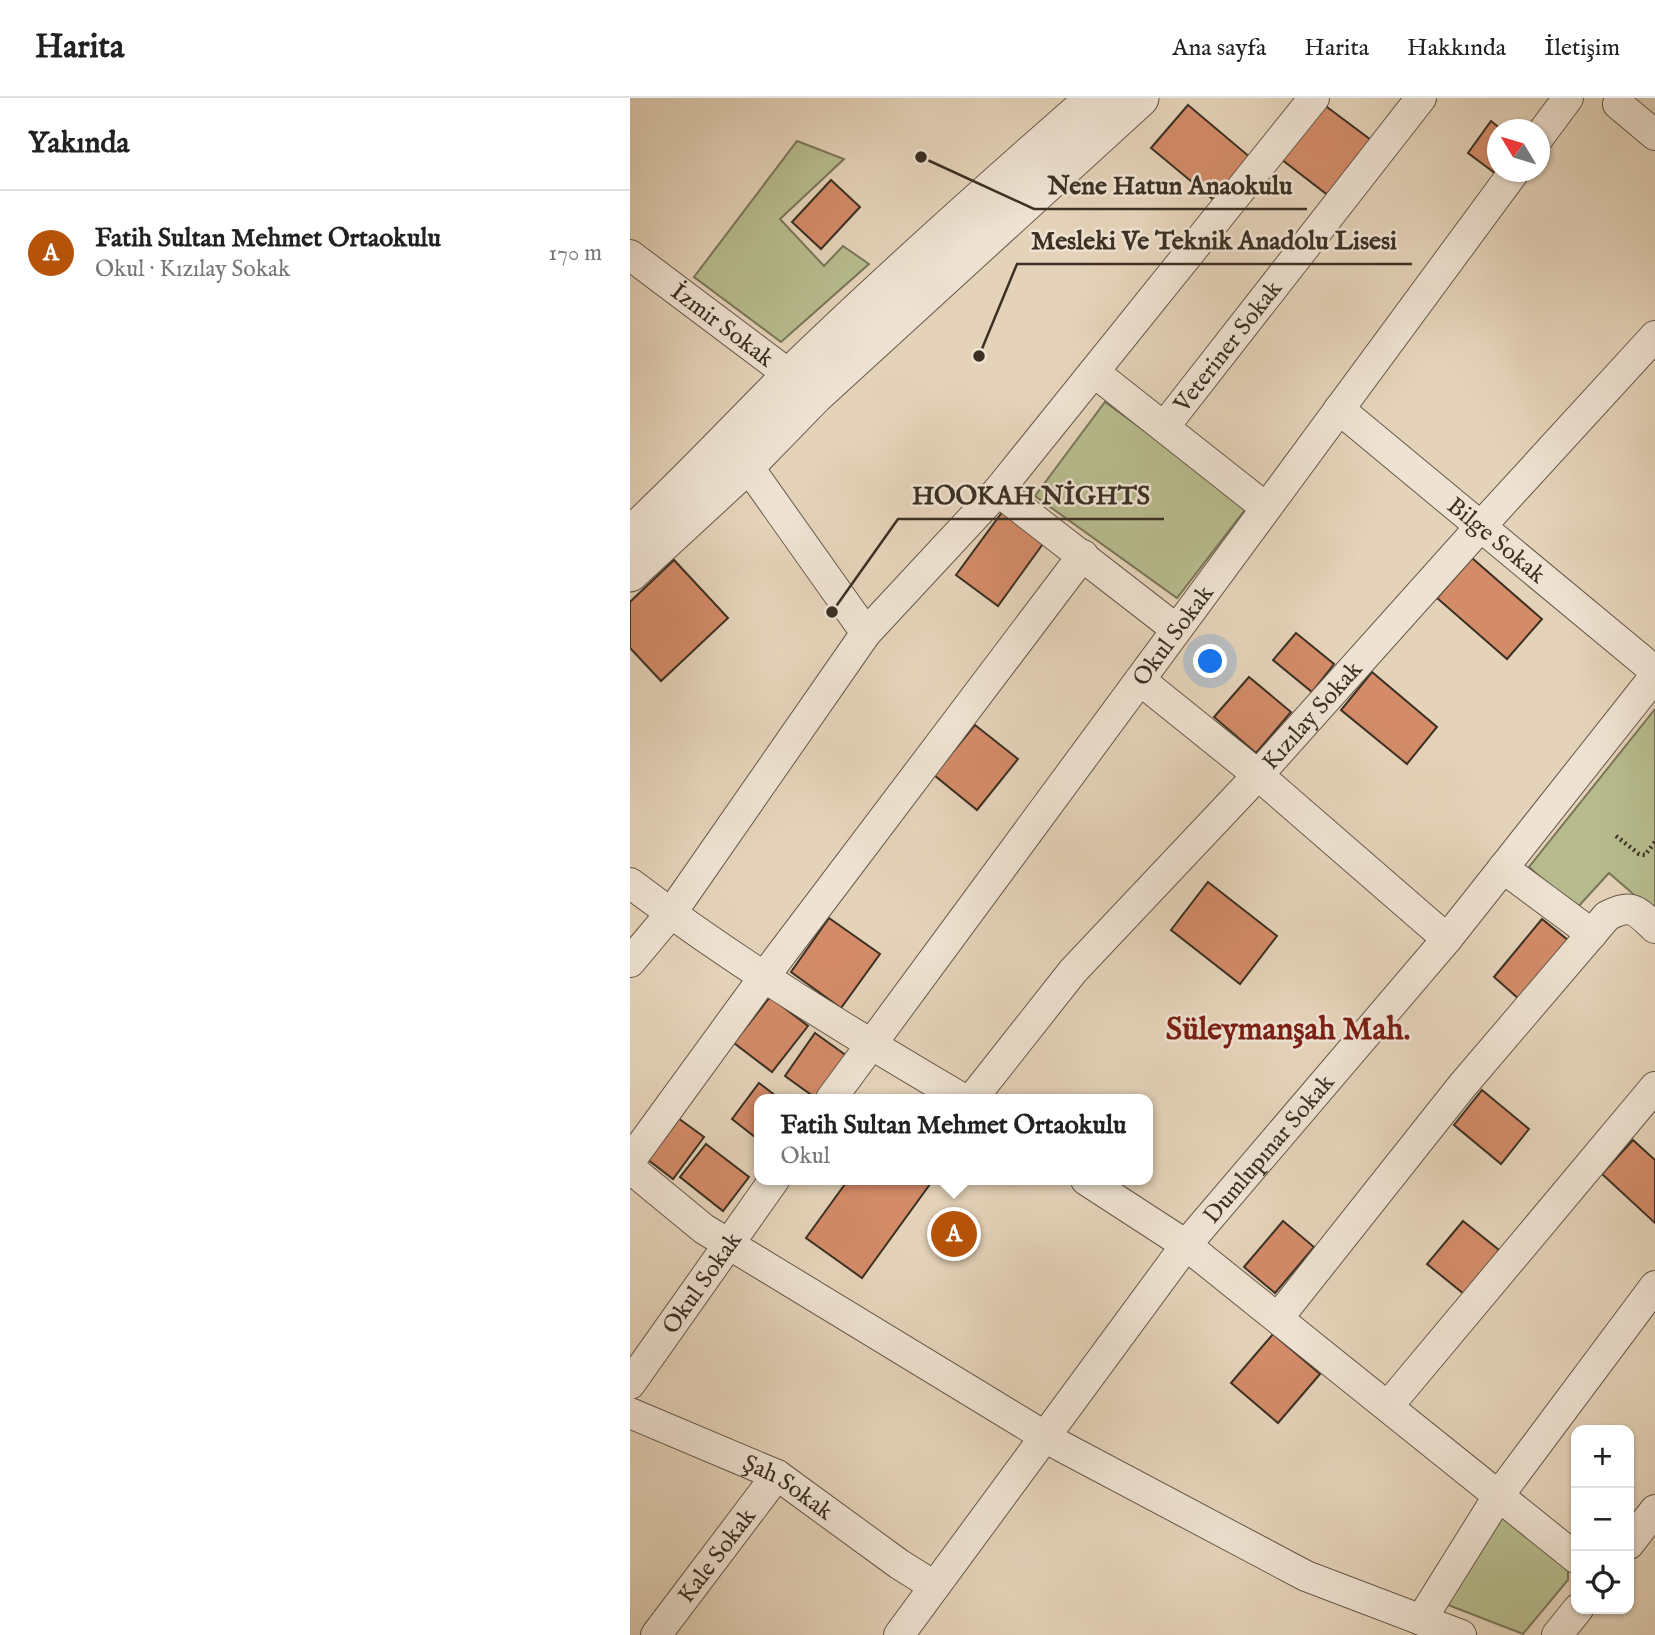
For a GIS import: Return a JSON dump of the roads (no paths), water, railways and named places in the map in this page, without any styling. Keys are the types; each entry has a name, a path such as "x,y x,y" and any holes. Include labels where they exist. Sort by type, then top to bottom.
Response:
{"street":[{"path":"630,573 747,465 804,385 986,192 1095,98"},
{"path":"630,536 1140,98"},
{"path":"630,962 672,912 866,633 998,491 1314,98"},
{"name":"Veteriner Sokak","path":"1164,428 1421,98"},
{"path":"1550,122 1568,98"},
{"path":"1613,100 1655,135"},
{"name":"Okul Sokak","path":"835,1094 1507,182"},
{"name":"İzmir Sokak","path":"630,255 804,385"},
{"name":"Kızılay Sokak","path":"976,1094 1073,971 1258,775 1655,337"},
{"path":"1094,372 1265,507"},
{"name":"Bilge Sokak","path":"1339,410 1655,673"},
{"path":"747,465 866,633"},
{"path":"998,491 1176,629"},
{"path":"630,1161 764,977 1083,555"},
{"name":"Dumlupınar Sokak","path":"898,1635 1186,1245 1447,939 1655,673"},
{"path":"1140,680 1258,775 1447,939"},
{"path":"1503,868 1592,934"},
{"path":"630,883 764,977 870,1045 954,1094"},
{"path":"1278,1318 1462,1086 1607,916 1623,908 1636,910 1655,928"},
{"path":"1388,1406 1655,1087"},
{"path":"630,1168 704,1228 1044,1436 1306,1576 1461,1635"},
{"name":"Okul Sokak","path":"630,1384 770,1185"},
{"path":"1094,1185 1186,1245 1571,1554"},
{"path":"1421,1620 1499,1494 1655,1286"},
{"name":"Şah Sokak","path":"630,1413 777,1475 899,1564 934,1586"},
{"name":"Kale Sokak","path":"656,1635 777,1475"},
{"path":"1634,1537 1655,1510"},
{"path":"1557,1635 1574,1614"}],"place":[{"name":"Nene Hatun Anaokulu","path":"921,157"},
{"name":"Mesleki Ve Teknik Anadolu Lisesi","path":"979,356"},
{"name":"HOOKAH NİGHTS","path":"832,612"},
{"name":"Fatih Sultan Mehmet Ortaokulu","path":"954,1234"}],"district":[{"name":"Süleymanşah Mah.","path":"1288,1028"}]}
